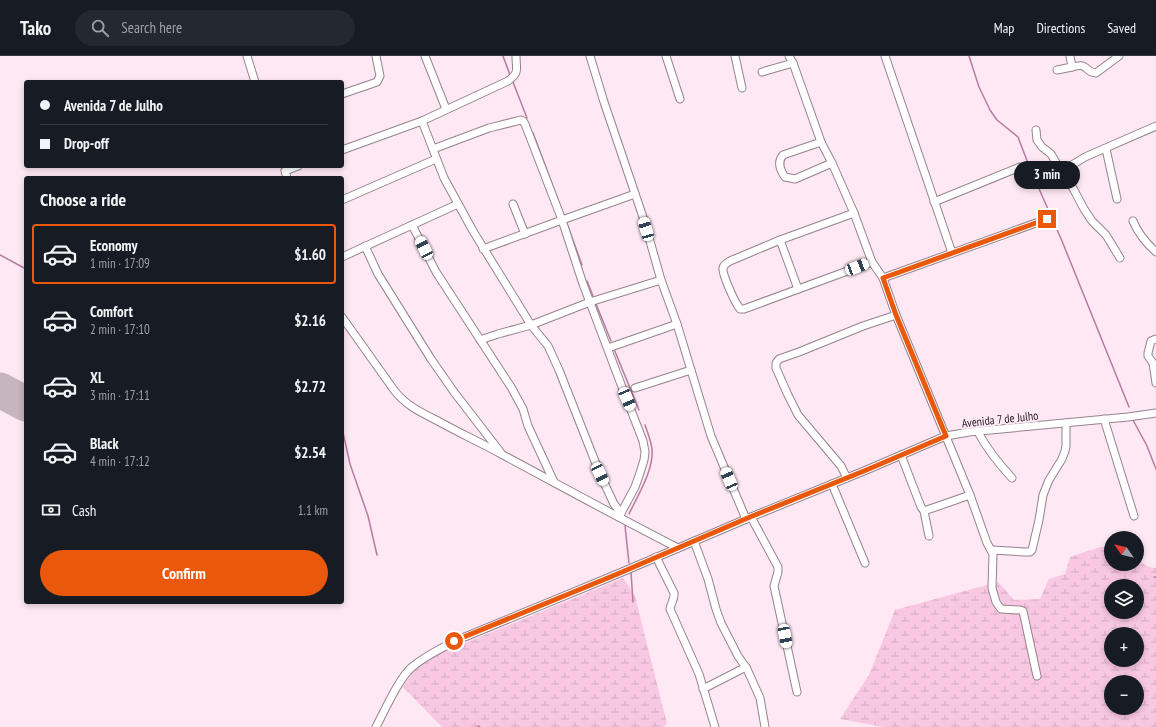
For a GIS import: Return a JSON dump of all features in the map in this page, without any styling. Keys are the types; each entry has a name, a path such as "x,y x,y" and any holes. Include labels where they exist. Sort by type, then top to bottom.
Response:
{"street":[{"path":"247,56 254,80"},
{"path":"344,93 377,82 380,76 376,56"},
{"path":"425,56 446,109"},
{"path":"344,149 422,121 508,81 514,77 517,72 516,56"},
{"path":"590,56 644,220 661,280 677,324 711,436 748,518 778,567 774,586 797,692"},
{"path":"666,56 680,99"},
{"path":"735,56 742,88"},
{"path":"789,56 793,63 821,142 854,213 872,262 883,278 896,315 970,495 987,543 992,550 993,592 1001,609 1020,610 1023,613 1037,676"},
{"path":"885,56 952,253"},
{"path":"1070,56 1072,67"},
{"path":"1057,70 1082,65 1089,71 1096,73 1119,56"},
{"path":"762,72 793,63"},
{"path":"422,121 444,178 483,249 531,325 548,346 576,411 600,474 620,515"},
{"path":"433,149 489,128 523,121 562,220 590,302 643,441 645,452 640,473 620,515"},
{"path":"1062,170 1085,157 1156,126"},
{"path":"1036,130 1037,140 1044,149 1051,154 1062,170 1084,209 1092,221 1106,235 1120,258"},
{"path":"821,142 783,155 780,158 782,172 786,177 796,179 832,163"},
{"path":"1106,149 1117,199"},
{"path":"344,199 436,159"},
{"path":"934,202 1020,167"},
{"path":"483,249 635,194"},
{"path":"344,256 458,204"},
{"path":"512,204 525,234"},
{"path":"854,213 780,240 726,263 723,267 724,274 738,306 740,309 744,310 872,262"},
{"path":"883,278 1047,219"},
{"path":"1133,221 1146,243 1156,252"},
{"path":"412,225 436,272 511,387 523,409 528,426 554,482"},
{"path":"780,240 798,289"},
{"path":"365,246 378,274 431,359 454,392 502,454"},
{"path":"480,340 531,325 590,302 661,280"},
{"path":"847,478 841,466 796,411 776,368 776,363 779,359 863,326 896,315"},
{"path":"344,320 371,360 400,398 409,406 620,515 678,548"},
{"path":"608,348 677,324"},
{"path":"1156,339 1152,340 1148,353 1149,359 1153,363 1156,383"},
{"path":"635,388 691,370"},
{"name":"Avenida 7 de Julho","path":"376,727 398,685 411,667 454,641 946,436 1156,413"},
{"path":"1104,419 1134,516"},
{"path":"992,550 1024,552 1030,552 1032,550 1043,495 1049,480 1065,452 1066,423"},
{"path":"978,432 989,451 1012,478"},
{"path":"901,455 924,511 929,536"},
{"path":"832,484 865,563"},
{"path":"924,511 970,495"},
{"path":"694,541 708,579 721,624 756,686 760,698 765,727"},
{"path":"656,557 673,588 675,595 670,604 670,609 699,674 715,727"},
{"path":"703,689 746,667"}],"green space":[{"path":"1100,547 1104,547 1104,571 1144,571 1144,564 1156,568 1156,727 884,727 840,719 869,675 895,610 998,582 1014,600 1040,599 1049,579 1065,574 1070,557"},
{"path":"623,578 635,596 667,724 663,727 442,727 403,687 414,670 441,653"}],"waterway":[{"path":"503,56 510,75"},
{"path":"969,56 979,87 990,110 997,120 1018,137 1129,407"},
{"path":"513,82 527,118"},
{"path":"533,133 563,213"},
{"path":"566,221 582,265"},
{"path":"0,255 24,268"},
{"path":"587,281 593,296"},
{"path":"596,304 611,341"},
{"path":"614,349 639,410"},
{"path":"1133,420 1147,446 1156,469"},
{"path":"629,514 645,482 651,465 652,449 645,425"},
{"path":"344,437 350,464 368,516 377,555"},
{"path":"625,526 629,563"},
{"path":"631,572 633,602"}],"runway":[{"path":"0,390 24,403"}],"route":[{"path":"454,641 946,436 896,315 883,278 1047,219"}]}
